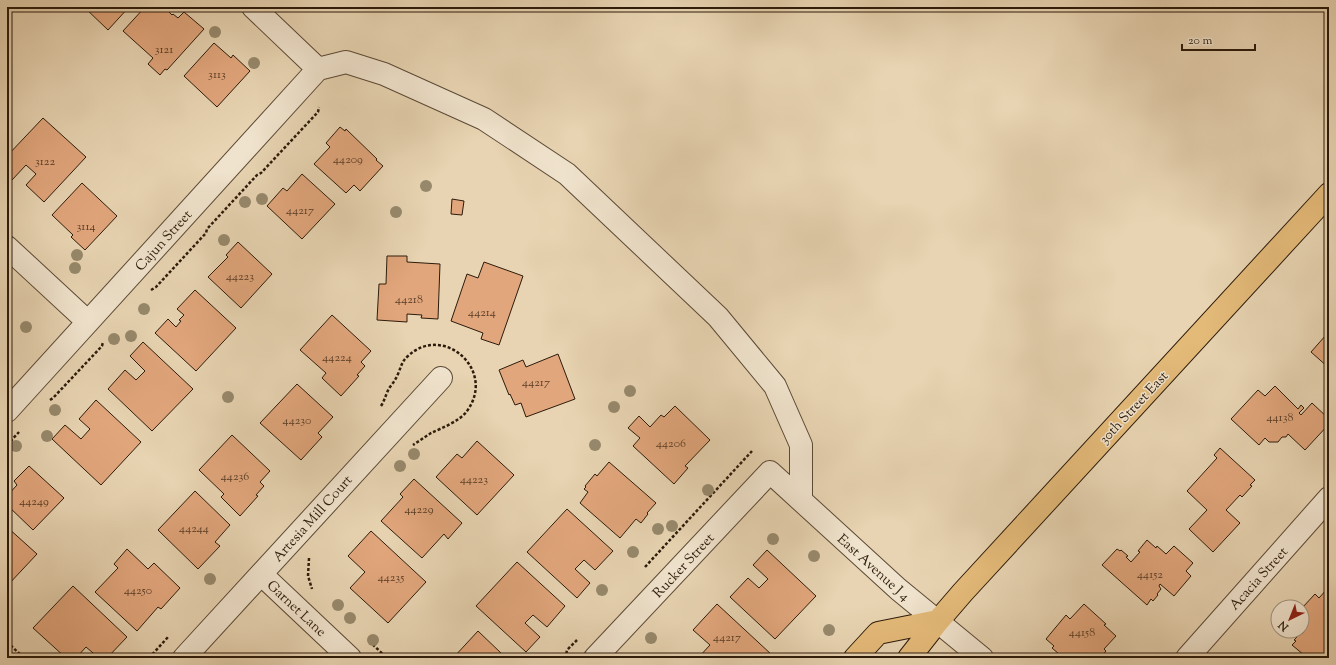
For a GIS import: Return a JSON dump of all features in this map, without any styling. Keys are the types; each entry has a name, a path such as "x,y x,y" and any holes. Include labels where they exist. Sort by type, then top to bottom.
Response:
{"main road":[{"name":"30th Street East","path":"908,658 963,592 1329,194"},
{"path":"855,658 878,633 938,621"}],"street":[{"path":"253,7 318,69 346,62 384,74 484,119 567,174 718,317 775,386 801,445 801,500"},
{"name":"Cajun Street","path":"7,411 318,69"},
{"path":"7,247 88,322"},
{"name":"Artesia Mill Court","path":"184,658 441,378"},
{"name":"East Avenue J 4","path":"770,472 898,589 982,658"},
{"name":"Rucker Street","path":"595,658 770,472"},
{"name":"Acacia Street","path":"1187,658 1329,498"},
{"name":"Garnet Lane","path":"261,574 350,658"}],"path":[{"path":"146,295 156,287 257,175 261,173 307,124 318,112 319,107"},
{"path":"49,401 102,346 104,341"},
{"path":"7,445 23,428"},
{"path":"645,568 752,451"},
{"path":"564,658 567,650 581,636"},
{"path":"7,642 24,658"}],"building":[{"path":"84,7 129,7 108,30"},
{"path":"145,7 170,7 167,10 178,18 184,12 204,29 167,70 165,69 160,75 148,64 153,58 123,31"},
{"path":"214,43 231,58 233,55 250,71 217,107 184,76"},
{"path":"43,118 86,157 44,202 26,185 36,174 26,165 12,180 7,176 7,156"},
{"path":"340,127 345,131 346,129 383,166 360,191 354,185 346,193 314,164 330,147 326,143"},
{"path":"302,174 335,204 302,239 267,206 283,188 287,191"},
{"path":"82,183 117,216 85,250 71,237 73,235 52,215"},
{"path":"452,199 464,201 462,215 451,214"},
{"path":"238,242 272,274 241,308 208,277 228,257 226,255"},
{"path":"387,256 407,256 407,262 440,264 438,319 421,318 422,315 407,314 407,322 377,320 379,284 386,284"},
{"path":"484,262 523,276 499,345 481,339 483,333 451,321 467,274 478,278"},
{"path":"195,290 236,328 196,371 155,333 168,319 176,327 181,321 179,320 184,315 177,309"},
{"path":"332,315 371,351 361,362 365,366 357,375 359,376 341,396 322,378 326,373 300,350"},
{"path":"1326,335 1329,338 1329,368 1311,352"},
{"path":"143,342 193,389 152,431 108,389 125,370 136,380 145,371 130,356"},
{"path":"558,354 575,399 526,417 521,403 515,405 510,394 509,395 499,370 523,360 526,367"},
{"path":"297,384 333,417 318,433 322,437 301,460 260,423"},
{"path":"1275,386 1298,409 1301,405 1304,408 1299,413 1301,415 1312,403 1329,419 1329,424 1305,450 1288,434 1286,437 1282,437 1278,442 1269,442 1265,438 1259,445 1231,419 1258,390 1265,396"},
{"path":"96,400 141,442 101,485 52,439 65,425 81,439 90,429 79,419"},
{"path":"675,406 710,440 685,466 688,468 674,484 633,446 640,438 628,428 639,416 650,427 661,415 664,417"},
{"path":"232,435 270,471 260,482 264,486 256,495 258,496 240,516 221,497 224,494 199,470"},
{"path":"477,441 514,475 477,515 436,477 457,454 462,458"},
{"path":"1220,448 1255,480 1250,485 1252,486 1242,497 1240,495 1226,510 1240,523 1213,552 1189,529 1207,510 1187,491 1217,458 1214,455"},
{"path":"609,462 656,503 641,523 636,519 620,538 580,503 588,492 584,489 586,487 585,486 595,474 597,476"},
{"path":"29,466 64,498 33,530 7,505 7,496 17,485 14,481"},
{"path":"414,479 462,523 448,539 444,534 422,558 381,521 403,497 400,494"},
{"path":"195,491 230,525 215,542 220,546 198,569 158,530"},
{"path":"567,509 613,551 595,570 584,560 575,569 590,583 577,598 527,552"},
{"path":"7,527 37,554 7,586"},
{"path":"371,531 426,582 388,623 350,588 365,572 348,556"},
{"path":"1147,540 1166,554 1174,546 1193,563 1186,571 1191,576 1174,596 1160,584 1159,586 1161,589 1157,594 1158,595 1153,601 1151,599 1147,605 1102,565 1117,549 1120,551 1121,550 1128,556 1126,557 1131,562 1140,552 1138,551"},
{"path":"127,549 148,569 154,563 180,588 161,609 158,607 137,631 95,592 118,568 114,564"},
{"path":"767,550 816,596 775,639 730,597 748,578 759,588 768,579 753,565"},
{"path":"517,562 565,606 547,627 533,615 525,623 540,637 526,652 476,606"},
{"path":"73,586 127,637 107,658 99,658 86,647 76,658 66,658 33,628"},
{"path":"1327,589 1329,591 1329,658 1304,658 1302,657 1304,655 1292,645 1296,641 1294,640 1295,639 1310,639 1310,599 1315,594 1319,598"},
{"path":"717,604 772,655 769,658 698,658 710,645 693,630"},
{"path":"1084,604 1106,624 1104,625 1116,636 1104,649 1106,651 1100,658 1059,658 1057,657 1059,654 1052,648 1054,646 1046,639 1066,615 1070,619"},
{"path":"478,631 502,654 507,658 453,658"}]}
